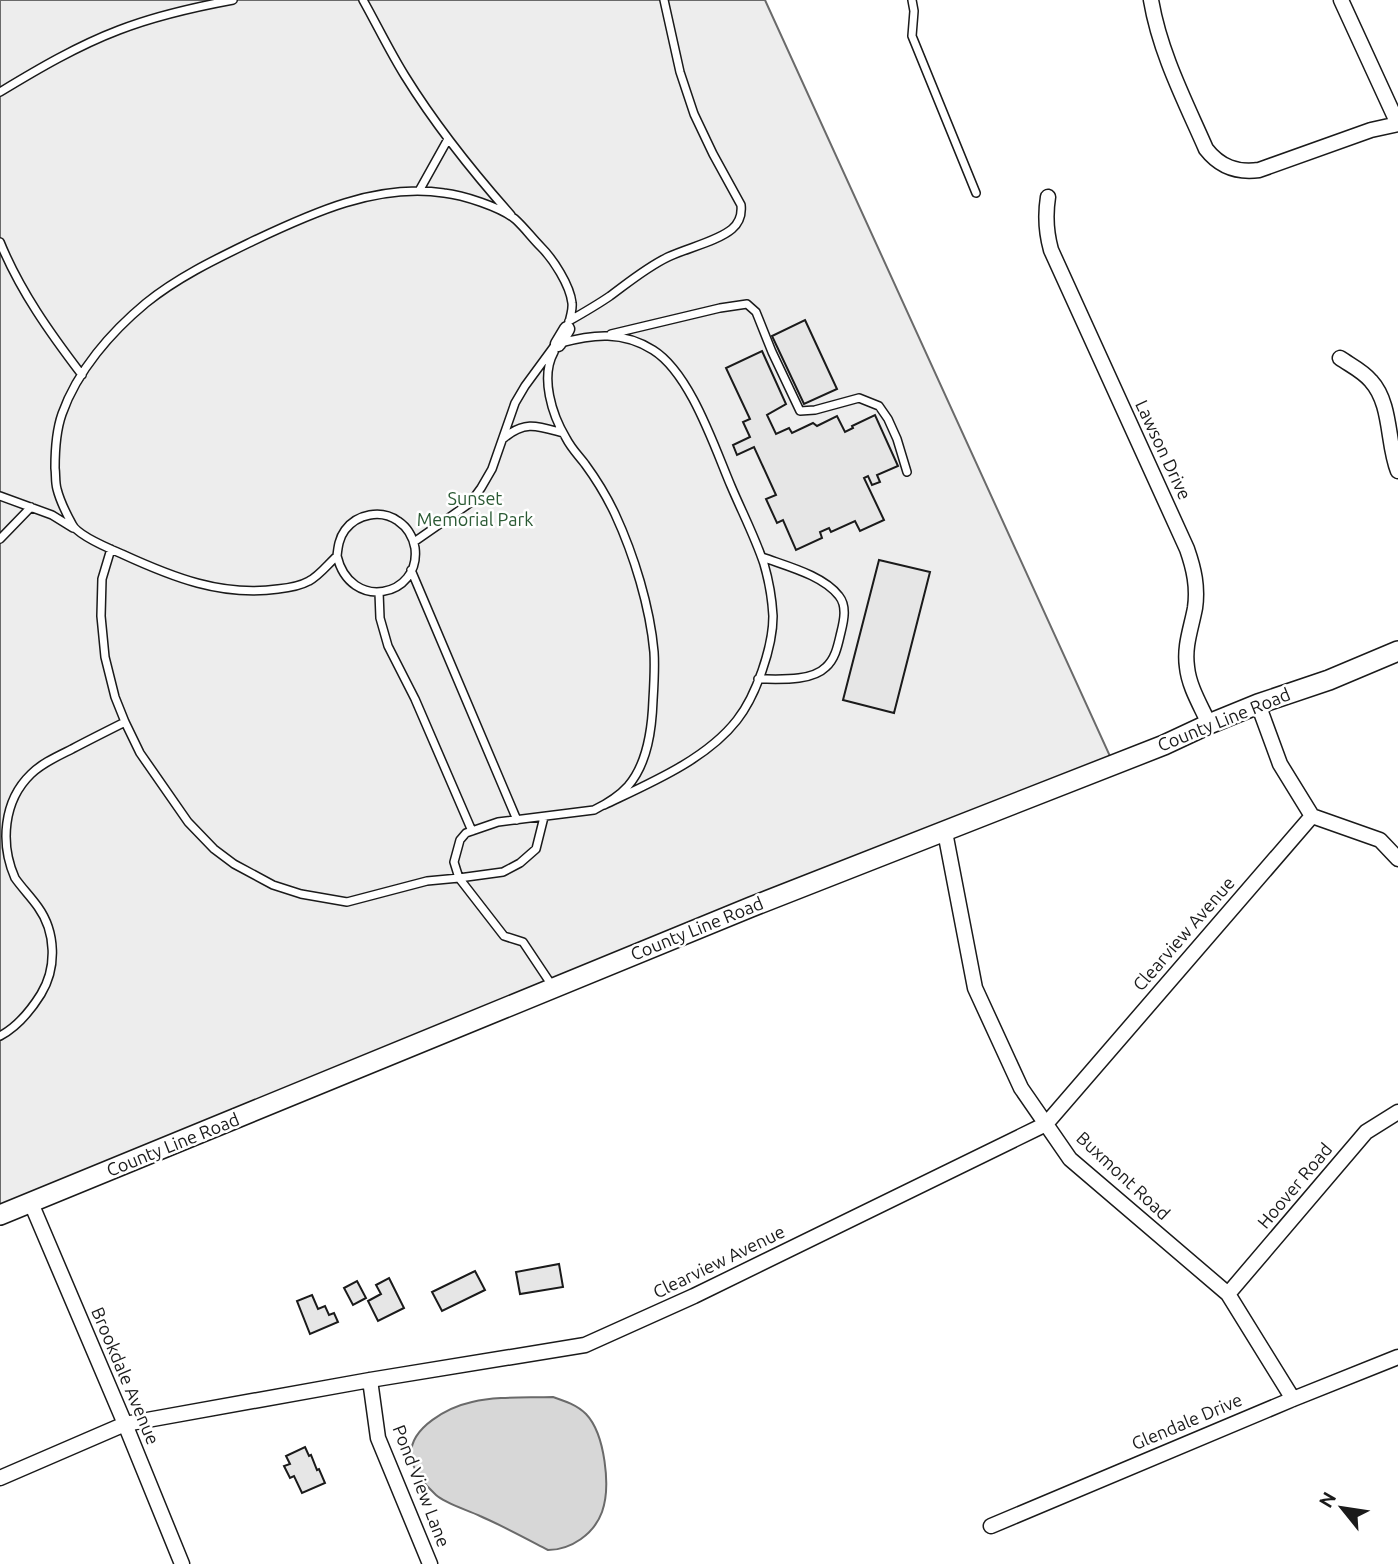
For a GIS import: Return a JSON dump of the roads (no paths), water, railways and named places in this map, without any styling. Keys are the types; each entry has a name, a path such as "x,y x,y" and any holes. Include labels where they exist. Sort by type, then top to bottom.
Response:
{"main road":[{"name":"County Line Road","path":"0,1215 751,907 1151,750 1258,704 1329,680 1398,651"}],"street":[{"path":"1151,0 1160,40 1206,149 1226,166 1249,171 1259,170 1371,130 1398,124 1341,0"},
{"name":"Lawson Drive","path":"1048,197 1046,224 1051,250 1194,568 1197,588 1186,646 1187,668 1190,682 1209,724"},
{"path":"558,344 568,325"},
{"path":"1340,358 1373,383 1385,412 1390,446 1398,471"},
{"path":"1258,704 1280,764 1312,817 1380,841 1398,859"},
{"name":"Clearview Avenue","path":"0,1478 125,1423 585,1345 694,1296 1046,1125 1312,817"},
{"name":"Buxmont Road","path":"945,832 975,988 1021,1088 1070,1159 1228,1294 1293,1399"},
{"name":"Hoover Road","path":"1228,1294 1366,1132 1398,1111"},
{"name":"Brookdale Avenue","path":"30,1203 125,1423 182,1564"},
{"name":"Glendale Drive","path":"991,1525 1398,1357"},
{"name":"Pond View Lane","path":"370,1380 378,1438 430,1564"}],"lane":[{"path":"0,92 40,67 119,29 233,0"},
{"path":"363,0 405,75 448,139 478,178 546,252 558,269 573,304 568,325"},
{"path":"414,542 470,503 481,488 492,469 515,403 568,325 644,271 667,257 722,235 734,228 739,220 741,205 694,114 680,72 664,0"},
{"path":"912,0 912,36 976,193"},
{"path":"419,191 448,139"},
{"path":"74,528 56,486 55,456 62,414 82,375 104,344 147,302 204,265 295,221 371,196 419,191 444,193 475,200 514,218"},
{"path":"0,242 28,299 82,375"},
{"path":"604,805 630,784 649,742 654,650 649,618 633,558 619,524 585,464 563,433 552,406 548,371 551,356 558,344 747,304 756,312 800,411 815,410 859,398 879,406 897,439 907,472"},
{"path":"553,988 523,942 505,936 459,878 454,862 460,840 466,833 498,822 588,812 663,776 706,750 726,734 749,701 770,642 773,618 771,595 762,557 687,387 672,366 656,352 642,343 607,335"},
{"path":"503,438 516,428 538,426 563,433"},
{"path":"0,496 52,515 111,549 189,582 213,588 262,592 302,584 312,580 337,556"},
{"path":"0,539 31,507"},
{"path":"375,514 399,521 414,542 415,561 411,570 406,578 389,590 367,591 355,586 346,579 340,568 338,543 352,522 363,516 375,514"},
{"path":"111,549 102,579 102,636 109,677 125,722 140,753 196,832 234,864 259,878 301,894 347,902 428,881 503,872 520,863 536,849 544,817"},
{"path":"758,679 792,679 826,668 836,652 845,616 841,598 828,584 762,557"},
{"path":"411,570 517,820"},
{"path":"379,592 380,618 388,646 415,699 472,831"},
{"path":"0,1036 35,1004 44,988 52,959 48,928 41,911 16,880 9,865 4,831 13,798 32,772 46,762 125,722"}],"park label":[{"name":"Sunset Memorial Park","path":"475,509"}]}
